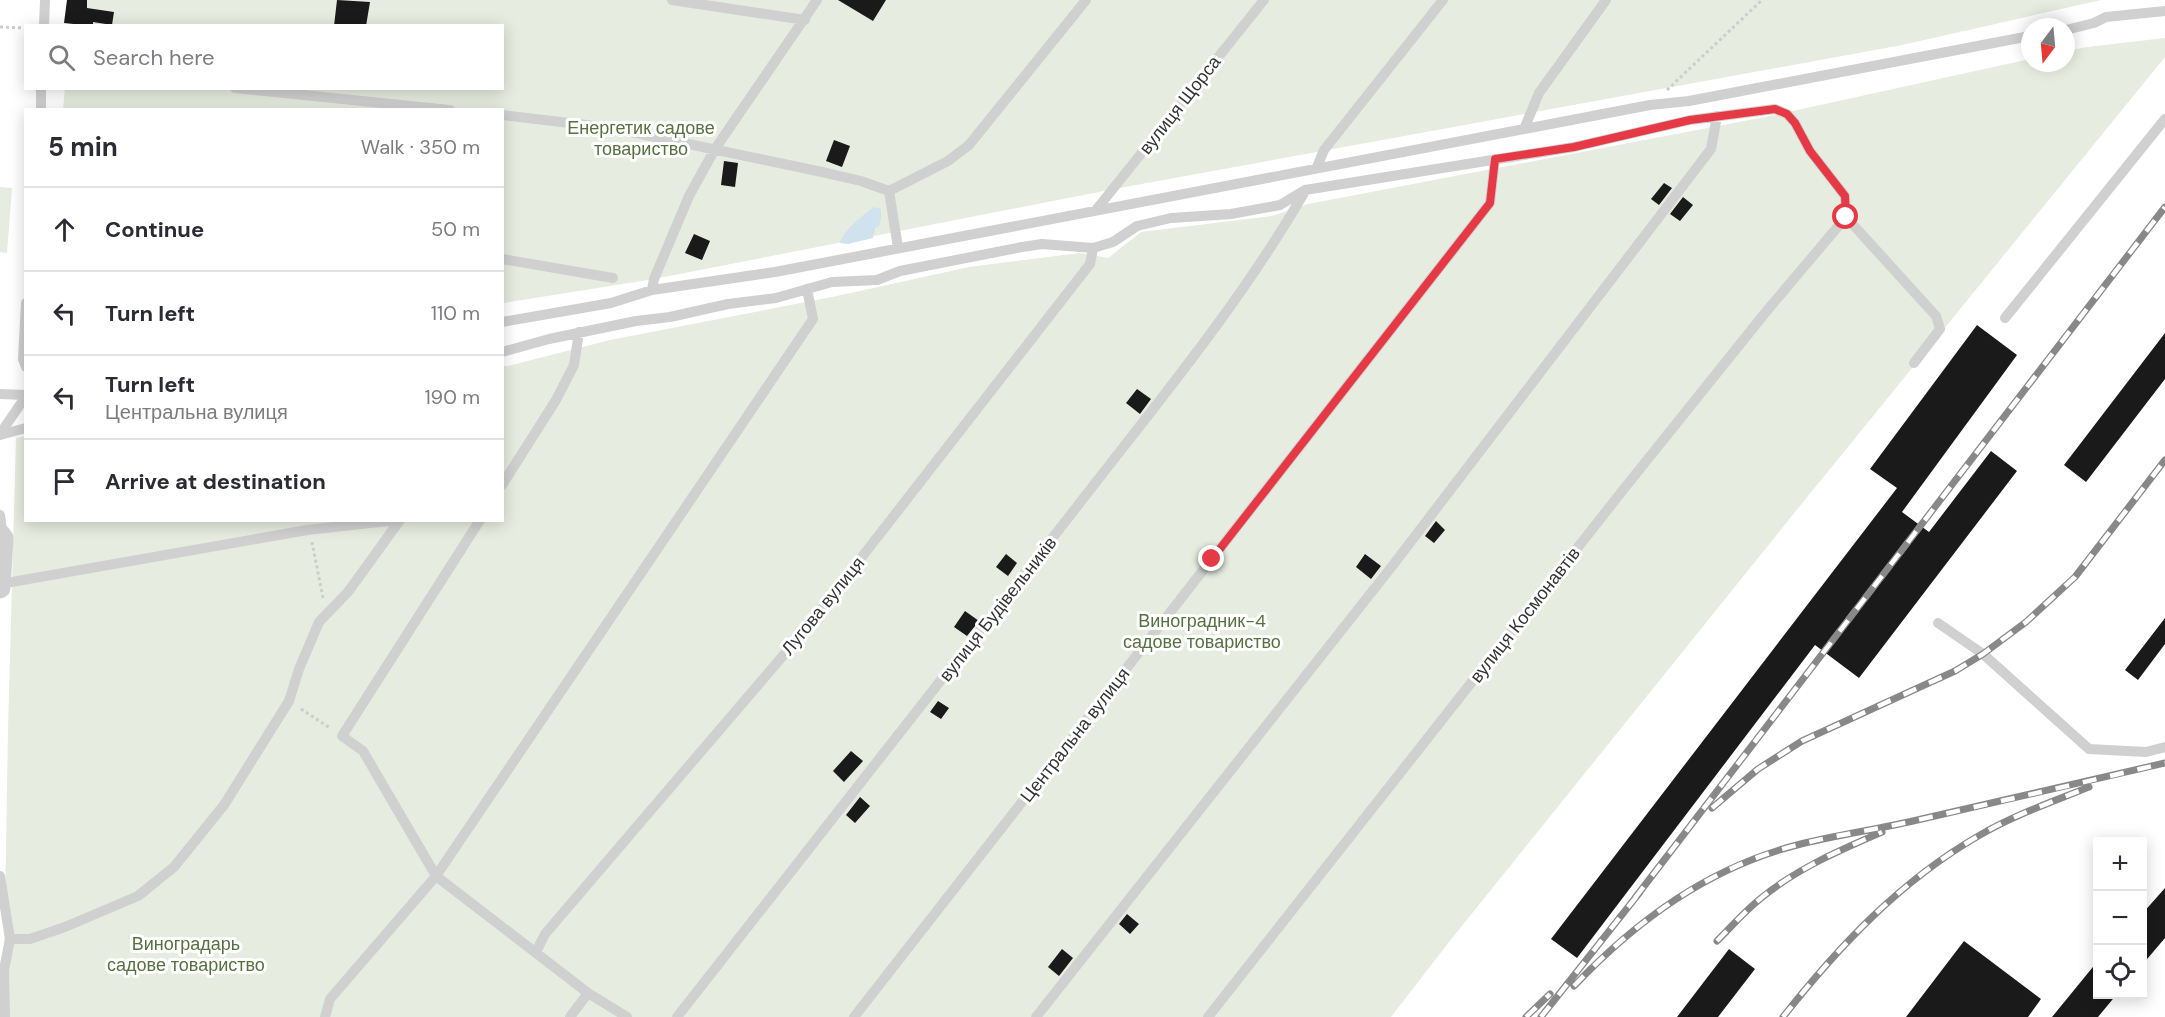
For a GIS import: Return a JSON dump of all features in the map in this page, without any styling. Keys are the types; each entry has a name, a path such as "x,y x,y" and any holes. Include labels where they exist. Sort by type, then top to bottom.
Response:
{"street":[{"path":"0,586 1,536"}],"lane":[{"path":"44,24 45,0"},
{"path":"672,0 805,20"},
{"path":"652,290 654,279 689,196 715,150 817,0"},
{"path":"504,115 612,128 861,181 889,191 948,161 969,146 1086,0"},
{"name":"вулиця Щорса","path":"1096,210 1264,0"},
{"path":"1317,167 1324,150 1443,0"},
{"path":"1524,129 1539,93 1606,0"},
{"path":"2075,28 2106,17 2165,11"},
{"path":"504,322 611,303 652,290 774,272 1317,167 1650,105 1689,101 2021,38"},
{"path":"41,90 41,108"},
{"path":"255,90 430,108"},
{"path":"504,352 636,321 670,317 728,304 776,298 832,282 877,280 900,271 1022,247 1042,244 1093,248 1113,242 1137,226 1171,218 1231,214 1280,205 1305,190 1574,147 1690,120 1775,109 1787,114 1795,123 1810,151 1845,196 1846,217 1936,316 1940,329 1914,363"},
{"path":"1036,1017 1393,565 1711,149 1717,116"},
{"path":"2005,318 2165,119"},
{"name":"Центральна вулиця","path":"854,1017 1490,203 1495,159"},
{"name":"вулиця Будівельників","path":"677,1017 908,725 1231,306 1285,225 1305,190"},
{"path":"889,191 898,248"},
{"name":"вулиця Космонавтів","path":"1208,1017 1660,443 1846,217"},
{"name":"Лугова вулиця","path":"536,952 546,934 805,630 1090,264 1093,248"},
{"path":"504,259 612,278"},
{"path":"325,1017 330,999 436,876 813,319 807,289"},
{"path":"504,482 556,400 574,365 579,333"},
{"path":"24,340 24,362"},
{"path":"0,394 24,395"},
{"path":"0,435 24,398"},
{"path":"0,435 24,429"},
{"path":"0,515 1,536"},
{"path":"0,586 307,530 381,522"},
{"path":"10,939 30,939 57,930 138,896 174,867 224,805 289,701 299,669 319,622 348,592 398,522"},
{"path":"479,522 342,736 363,751 436,876 588,993 627,1017"},
{"path":"1938,623 1983,654 2089,750 2146,752 2165,747"},
{"path":"0,876 10,939 4,970 5,1017"},
{"path":"570,1017 588,993"}],"path":[{"path":"1650,105 1762,0"},
{"path":"0,27 24,28"},
{"path":"307,530 314,547 324,609 319,622"},
{"path":"289,701 342,736"}],"green space":[{"name":"Енергетик садове товариство","path":"70,0 2101,0 1902,45 1114,189 654,279 504,303 504,108 63,108 65,90 504,90 504,24 69,24"},
{"name":"Виноградник-4 садове товариство","path":"2165,38 2165,57 1791,517 1391,1017 6,1017 4,970 8,729 16,438 24,436 24,522 504,522 504,366 610,340 837,296 969,267 1080,253 1108,258 1141,232 1272,216 1308,204 1765,117 2021,61 2021,72 2075,72 2075,49"},
{"path":"0,187 12,188 7,253 0,252"}],"water":[{"path":"874,207 881,209 881,218 879,226 875,228 873,238 848,244 840,243 849,228"}],"building":[{"path":"67,0 87,0 87,8 114,12 112,24 64,23"},
{"path":"337,0 370,2 366,24 334,24"},
{"path":"838,0 886,0 873,21"},
{"path":"834,140 850,146 842,167 826,161"},
{"path":"724,161 738,163 735,187 721,185"},
{"path":"1664,183 1672,188 1659,205 1651,199"},
{"path":"1683,197 1693,205 1680,221 1670,214"},
{"path":"694,234 710,241 702,260 685,253"},
{"path":"1977,325 2017,355 1902,512 1929,532 1991,451 2017,471 1859,678 1815,645 1577,958 1551,939 1897,488 1870,469"},
{"path":"2165,333 2165,379 2086,482 2064,465"},
{"path":"1137,389 1151,399 1140,414 1126,403"},
{"path":"1436,521 1445,530 1434,543 1425,536"},
{"path":"1006,554 1017,563 1008,576 996,567"},
{"path":"1365,554 1381,566 1371,579 1356,567"},
{"path":"965,611 979,621 967,636 954,627"},
{"path":"2165,618 2165,644 2138,680 2125,670"},
{"path":"938,701 949,708 941,719 930,712"},
{"path":"851,751 863,761 844,782 833,771"},
{"path":"860,797 870,806 855,823 846,815"},
{"path":"2165,888 2165,938 2147,959 2147,945 2147,908"},
{"path":"1127,914 1139,924 1130,934 1119,924"},
{"path":"1964,941 2041,999 2028,1017 1906,1017"},
{"path":"1062,949 1073,958 1059,976 1048,967"},
{"path":"1729,949 1755,969 1718,1017 1677,1017"},
{"path":"2093,967 2093,999 2113,999 2098,1017 2052,1017"}],"railway":[{"path":"1635,898 2165,207"},
{"path":"1712,808 1758,769 1802,741 1955,671 1983,654 2026,622 2075,577 2165,460"},
{"path":"1574,986 1623,939 1676,899 1733,867 1764,855 1811,841 1913,821 2165,763"},
{"path":"1783,1017 1849,940 1897,894 1923,873 1951,853 2006,821 2089,787"},
{"path":"1717,941 1754,904 1788,878 1834,853 1882,832"},
{"path":"1541,1017 1640,892"},
{"path":"1526,1017 1550,994"}],"route":[{"path":"1212,559 1490,203 1495,159 1574,147 1690,120 1775,109 1787,114 1795,123 1810,151 1845,196 1846,217"}],"park label":[{"name":"Виноградарь садове товариство","path":"186,954"}]}
